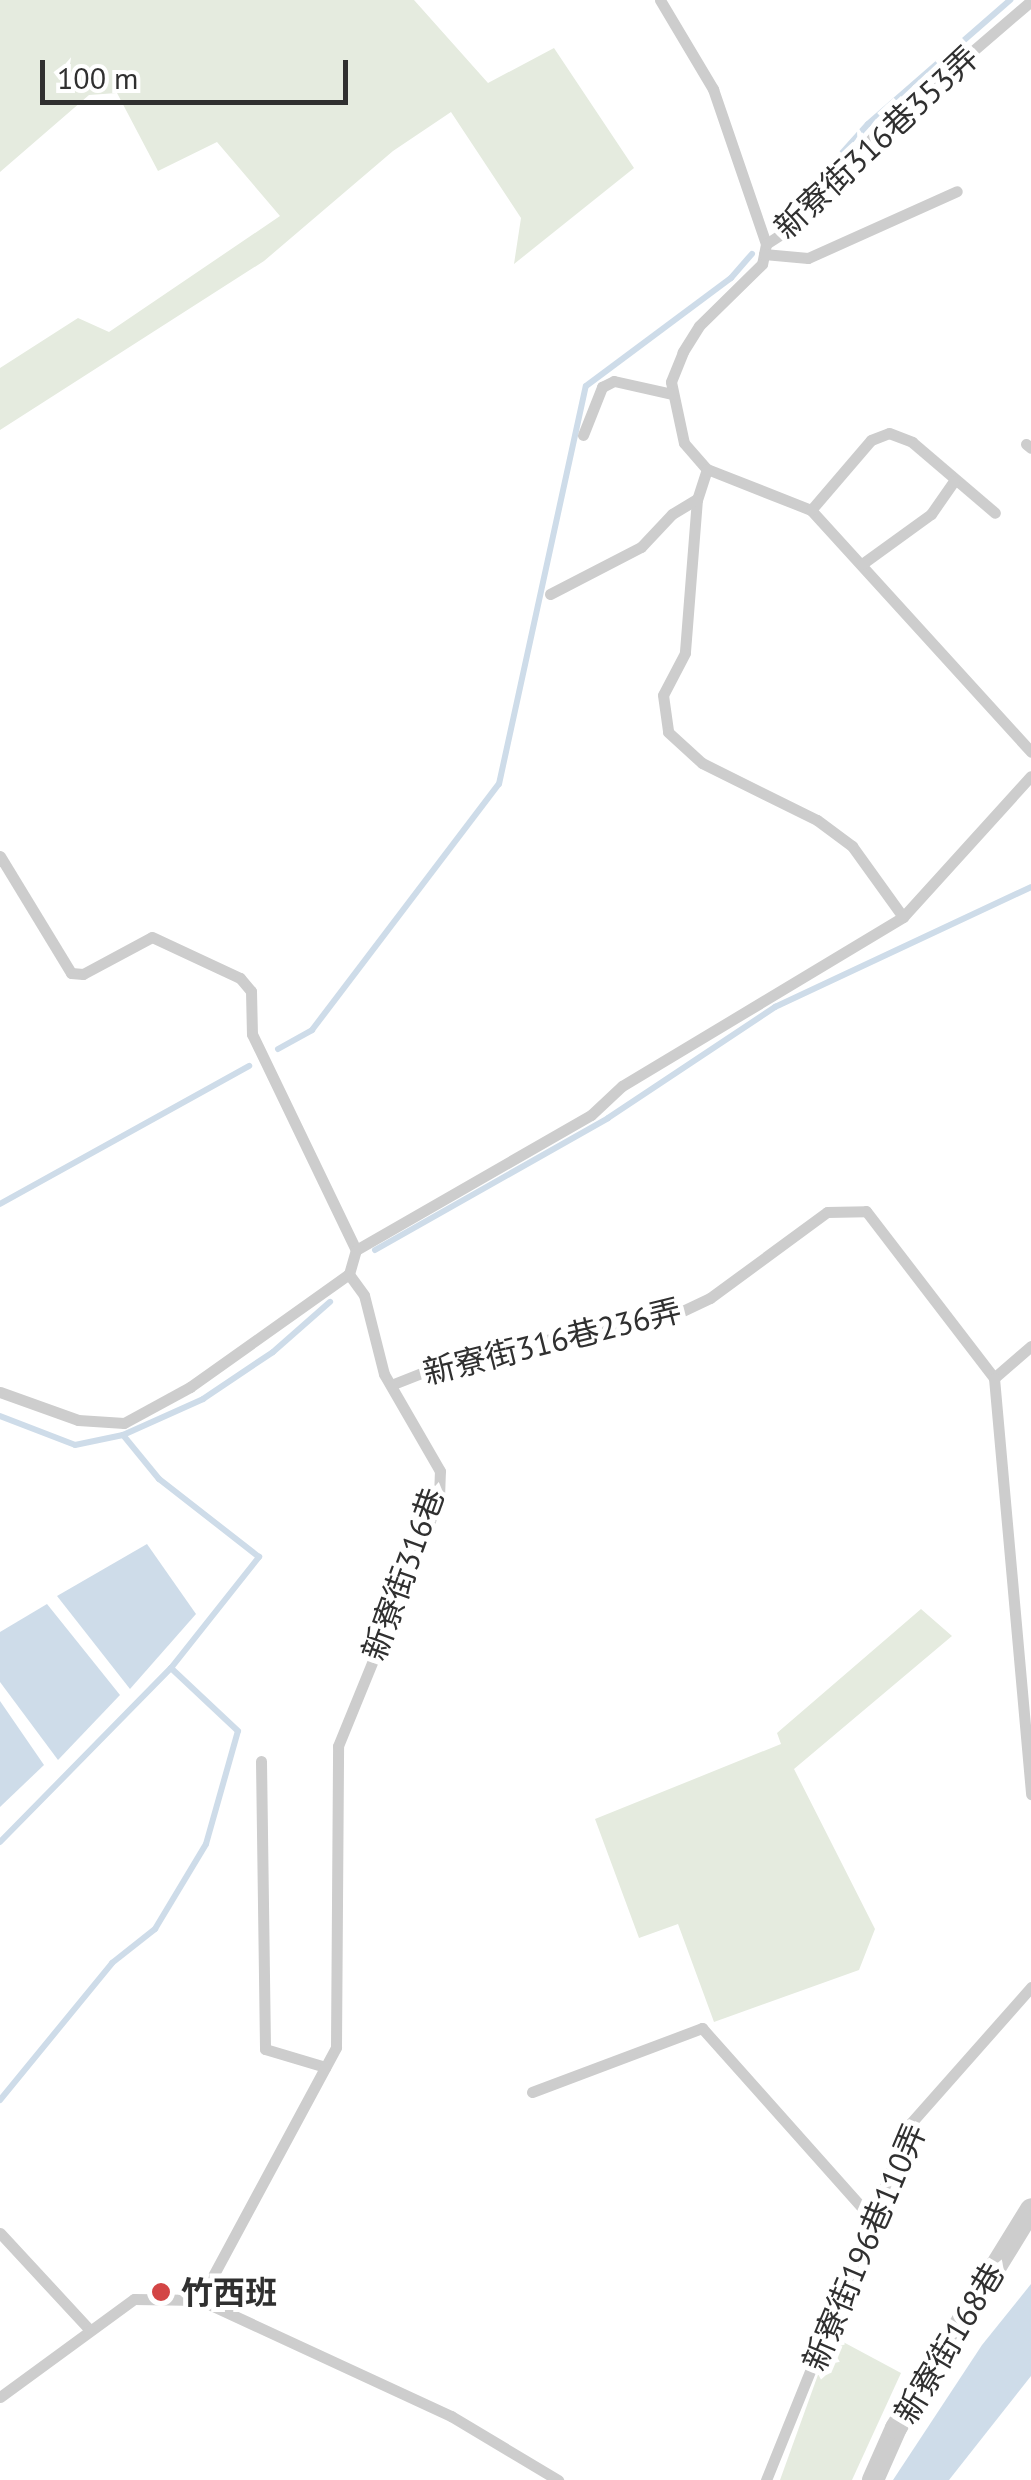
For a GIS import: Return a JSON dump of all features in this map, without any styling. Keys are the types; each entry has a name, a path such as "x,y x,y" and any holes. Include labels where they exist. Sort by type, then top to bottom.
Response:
{"street":[{"name":"新寮街168巷","path":"873,2480 896,2428 1031,2209"}],"lane":[{"name":"新寮街316巷353弄","path":"660,0 713,89 765,249"},
{"name":"新寮街316巷353弄","path":"707,469 684,443 672,394 682,352 699,326 736,294 765,249 798,223 874,136 1031,1"},
{"path":"765,249 808,258 957,192"},
{"path":"583,434 602,387 614,380 672,394"},
{"path":"812,510 871,440 889,432 912,442 995,513"},
{"path":"903,917 852,846 817,820 702,763 668,732 663,695 685,653 697,499 707,469 812,510 1031,752"},
{"path":"862,564 931,514 954,480"},
{"path":"550,594 628,556 697,499"},
{"path":"356,1250 591,1114 622,1086 903,917 1031,776"},
{"path":"0,856 71,973 82,974 152,937 240,978 252,992 252,1034 356,1250 349,1274 190,1386 124,1423 78,1420 0,1392"},
{"name":"新寮街316巷236弄","path":"391,1386 467,1356 672,1316 710,1298 827,1212 866,1211 994,1378"},
{"name":"新寮街316巷","path":"200,2300 336,2047 338,1746 438,1498 440,1472 391,1386 364,1295 349,1274"},
{"path":"1031,1346 994,1378 1031,1794"},
{"path":"261,1762 264,2049 325,2067"},
{"name":"新寮街196巷110弄","path":"766,2480 910,2124 1031,1987"},
{"path":"532,2092 702,2028 871,2218"},
{"path":"0,2233 89,2328"},
{"path":"0,2397 89,2328 134,2299 200,2300 451,2416 558,2480"}],"shaded area":[{"path":"0,0 414,0 488,83 554,48 634,168 514,264 521,218 451,112 393,151 264,261 0,430 0,368 78,318 109,332 280,216 217,142 158,171 117,93 89,95 0,172"},
{"path":"921,1609 952,1636 794,1769 875,1929 859,1970 714,2022 678,1924 639,1938 595,1819 781,1744 777,1733"},
{"path":"832,2336 901,2373 852,2480 780,2480"}],"water":[{"path":"147,1544 196,1614 130,1689 57,1596"},
{"path":"47,1604 120,1695 58,1760 0,1682 0,1632"},
{"path":"0,1701 44,1765 0,1807"},
{"path":"1031,2284 1031,2376 949,2480 893,2480 982,2345"}],"waterway":[{"path":"776,227 868,124 1010,0"},
{"path":"278,1049 312,1030 499,784 586,386 731,278 752,254"},
{"path":"375,1250 608,1118 775,1007 1031,887"},
{"path":"0,1204 249,1066"},
{"path":"0,1416 75,1445 123,1435 203,1399 273,1352 330,1302"},
{"path":"0,2100 112,1963 155,1929 206,1844 238,1731 171,1668 259,1557 159,1479 123,1435"},
{"path":"0,1842 171,1668"}],"place":[{"name":"竹西班","path":"161,2292"}]}
